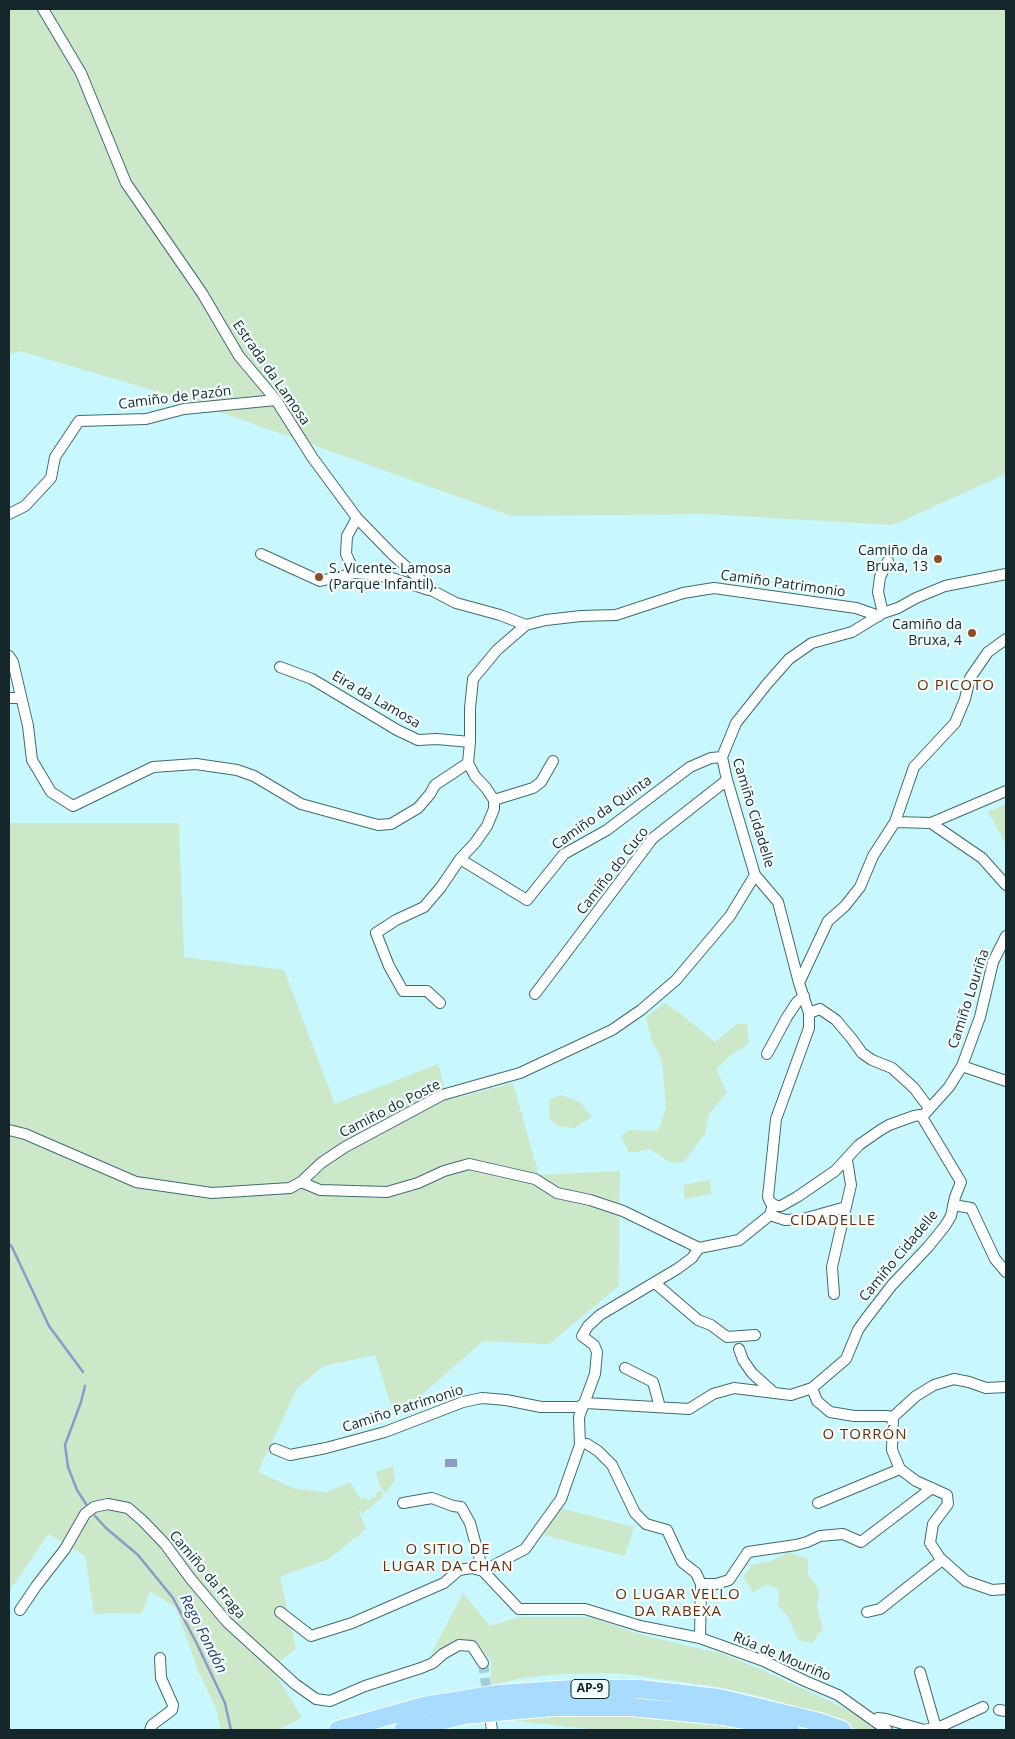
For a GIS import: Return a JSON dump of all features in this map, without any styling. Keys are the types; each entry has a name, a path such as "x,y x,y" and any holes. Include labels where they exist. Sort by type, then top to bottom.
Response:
{"highway":[{"name":"AP-9","path":"338,1730 424,1706 498,1694 573,1689 640,1690 719,1698 819,1722 842,1730"},
{"name":"AP-9","path":"403,1730 464,1716 552,1707 632,1707 722,1716 790,1730"}],"street":[{"name":"Estrada da Lamosa","path":"44,9 81,73 126,182 202,294 239,356 276,400 312,457 357,518 392,554 433,591 456,603 500,615 526,625"},
{"name":"Camiño de Pazón","path":"9,514 24,506 51,478 55,457 79,421 146,419 184,410 276,400"},
{"path":"355,573 346,554 347,536 357,518"},
{"path":"261,554 320,581 355,573 392,578 433,591"},
{"path":"881,615 878,592 880,577 888,561"},
{"name":"Camiño Cidadelle","path":"772,1210 768,1197 776,1119 809,1028 809,1013 799,983 778,902 755,875 722,757 736,723 789,659 812,643 852,632 881,615 945,586 1006,574"},
{"name":"Camiño Patrimonio","path":"470,742 470,708 473,679 497,650 526,625 546,620 581,616 616,615 683,593 714,588 856,608 881,615"},
{"path":"799,983 828,921 845,906 860,887 873,856 895,822 914,767 954,723 965,699 970,678 988,652 1006,639"},
{"path":"9,656 13,662 28,726 32,760 50,792 73,806 153,767 196,764 237,770 254,776 301,804 378,825 391,824 418,808 436,784 468,763"},
{"name":"Eira da Lamosa","path":"280,667 312,679 397,730 418,740 437,739 470,742"},
{"path":"9,698 21,698"},
{"path":"440,1003 427,990 404,991 389,966 376,933 396,920 424,906 441,887 460,859 487,826 494,809 494,800 475,776 468,763 470,742"},
{"name":"Camiño da Quinta","path":"460,859 527,900 564,854 607,830 690,767 711,758 722,757"},
{"path":"494,800 532,788 541,782 553,761"},
{"name":"Camiño do Cuco","path":"535,994 653,838 727,780"},
{"path":"895,822 931,823 1006,791"},
{"path":"931,823 982,858 1006,885"},
{"name":"Camiño do Poste","path":"9,1130 25,1134 136,1182 212,1193 290,1188 301,1182 321,1163 345,1147 442,1096 520,1073 612,1030 642,1010 676,980 730,916 755,875"},
{"name":"Camiño Louriña","path":"922,1117 949,1086 962,1066 980,1017 993,962 1006,936"},
{"path":"767,1054 792,1010 804,996"},
{"path":"809,1013 820,1009 836,1020 862,1053 872,1060 892,1068 914,1088 929,1108"},
{"path":"962,1066 1006,1081"},
{"path":"301,1182 320,1190 387,1192 418,1183 444,1171 469,1164 535,1179 557,1193 590,1200 623,1211 700,1248 739,1240 772,1210 823,1180 847,1160 859,1145 889,1125 914,1116 920,1115 922,1117"},
{"name":"Camiño Cidadelle","path":"812,1388 846,1359 858,1330 865,1320 892,1285 928,1247 951,1216 961,1182 922,1117"},
{"path":"834,1294 832,1267 851,1185 847,1160"},
{"path":"953,1204 971,1208 995,1259 1006,1270"},
{"path":"772,1210 785,1220 803,1219 846,1207"},
{"path":"280,1612 311,1636 352,1623 436,1587 444,1583 459,1570 472,1568 483,1571 525,1549 561,1499 580,1445 579,1417 586,1403 595,1374 597,1352 594,1345 582,1336 588,1326 600,1315 655,1283 692,1258 700,1248"},
{"path":"655,1283 698,1320 711,1325 727,1336 755,1335"},
{"path":"739,1349 743,1360 752,1373 773,1393"},
{"path":"625,1368 653,1382 660,1407"},
{"path":"1006,1387 986,1388 969,1382 954,1380 934,1385 916,1396 893,1417 892,1450 900,1470 916,1481 947,1496 948,1504 934,1524 930,1543 942,1560 966,1581 992,1590 1006,1590"},
{"name":"Camiño Patrimonio","path":"275,1449 290,1455 326,1448 385,1432 463,1402 482,1398 506,1400 541,1407 578,1408 586,1403 689,1409 713,1394 734,1388 791,1395 812,1388"},
{"path":"812,1388 817,1401 830,1412 854,1416 893,1417"},
{"path":"587,1444 598,1451 612,1465 635,1512 646,1524 667,1530 682,1562 696,1573 701,1584 700,1638"},
{"path":"818,1502 900,1470"},
{"path":"701,1584 716,1584 729,1580 748,1552 796,1545 820,1536 843,1534 861,1542 932,1488"},
{"path":"403,1503 432,1498 461,1507 470,1523 483,1571"},
{"name":"Camiño da Fraga","path":"20,1610 65,1549 85,1514 94,1507 108,1504 128,1508 143,1521 165,1544 190,1578 227,1622 295,1684 316,1699 330,1701 365,1686 421,1668 459,1645 472,1646 483,1662"},
{"path":"867,1612 880,1609 942,1560"},
{"name":"Rúa de Mouriño","path":"483,1571 519,1609 585,1609 640,1626 700,1638 764,1661 838,1695 888,1730"},
{"path":"150,1730 152,1725 172,1710 173,1705 161,1678 160,1658"},
{"path":"920,1672 936,1728"},
{"path":"874,1721 878,1718 924,1730 936,1728 960,1719 983,1707"}],"green space":[{"path":"9,9 1006,9 1006,474 893,525 704,514 512,516 189,401 20,351 9,355"},
{"path":"1006,804 1006,844 988,812"},
{"path":"9,823 179,823 184,957 284,970 335,1104 438,1064 448,1100 513,1083 539,1175 620,1171 619,1286 549,1344 483,1341 395,1418 375,1355 324,1366 297,1388 258,1472 296,1489 327,1492 350,1482 361,1499 365,1497 368,1501 381,1490 383,1497 363,1513 358,1509 366,1529 329,1559 280,1577 296,1648 272,1668 302,1718 277,1730 221,1730 216,1708 199,1673 176,1608 150,1591 142,1613 94,1614 85,1556 49,1534 9,1591"},
{"path":"665,1003 715,1042 737,1024 747,1024 749,1043 728,1057 716,1070 727,1092 709,1114 705,1134 684,1162 672,1163 649,1149 629,1153 621,1136 629,1130 658,1131 666,1107 662,1061 651,1038 646,1017"},
{"path":"561,1095 580,1102 592,1117 575,1128 557,1126 549,1118 549,1100"},
{"path":"709,1180 712,1194 685,1199 683,1185"},
{"path":"393,1466 395,1481 385,1493 381,1489 376,1472"},
{"path":"560,1508 634,1527 625,1556 543,1535"},
{"path":"788,1552 808,1559 808,1574 819,1590 817,1608 823,1628 812,1643 798,1640 789,1618 778,1605 779,1590 768,1584 753,1592 743,1577 753,1564 771,1561"},
{"path":"463,1593 490,1626 519,1617 590,1617 642,1635 723,1654 855,1713 881,1730 860,1730 768,1698 711,1686 617,1673 562,1674 522,1678 491,1685 491,1661 476,1642 454,1640 428,1660"},
{"path":"556,1714 687,1718 762,1730 598,1730 499,1719"}],"water":[{"path":"445,1459 457,1459 457,1467 445,1467"}],"waterway":[{"name":"Rego Fondón","path":"9,1244 49,1326 83,1372"},
{"name":"Rego Fondón","path":"85,1386 65,1445 68,1467 77,1490 86,1504"},
{"name":"Rego Fondón","path":"95,1516 138,1555 173,1598 225,1703 231,1730"}],"tunnel":[{"path":"483,1663 488,1700"}],"place":[{"name":"Camiño da Bruxa, 13","path":"938,559"},
{"name":"S. Vicente- Lamosa (Parque Infantil).","path":"319,577"},
{"name":"Camiño da Bruxa, 4","path":"972,633"}],"district":[{"name":"O PICOTO","path":"956,686"},
{"name":"CIDADELLE","path":"833,1221"},
{"name":"O TORRÓN","path":"865,1435"},
{"name":"O SITIO DE LUGAR DA CHAN","path":"448,1558"},
{"name":"O LUGAR VELLO DA RABEXA","path":"678,1604"}]}
